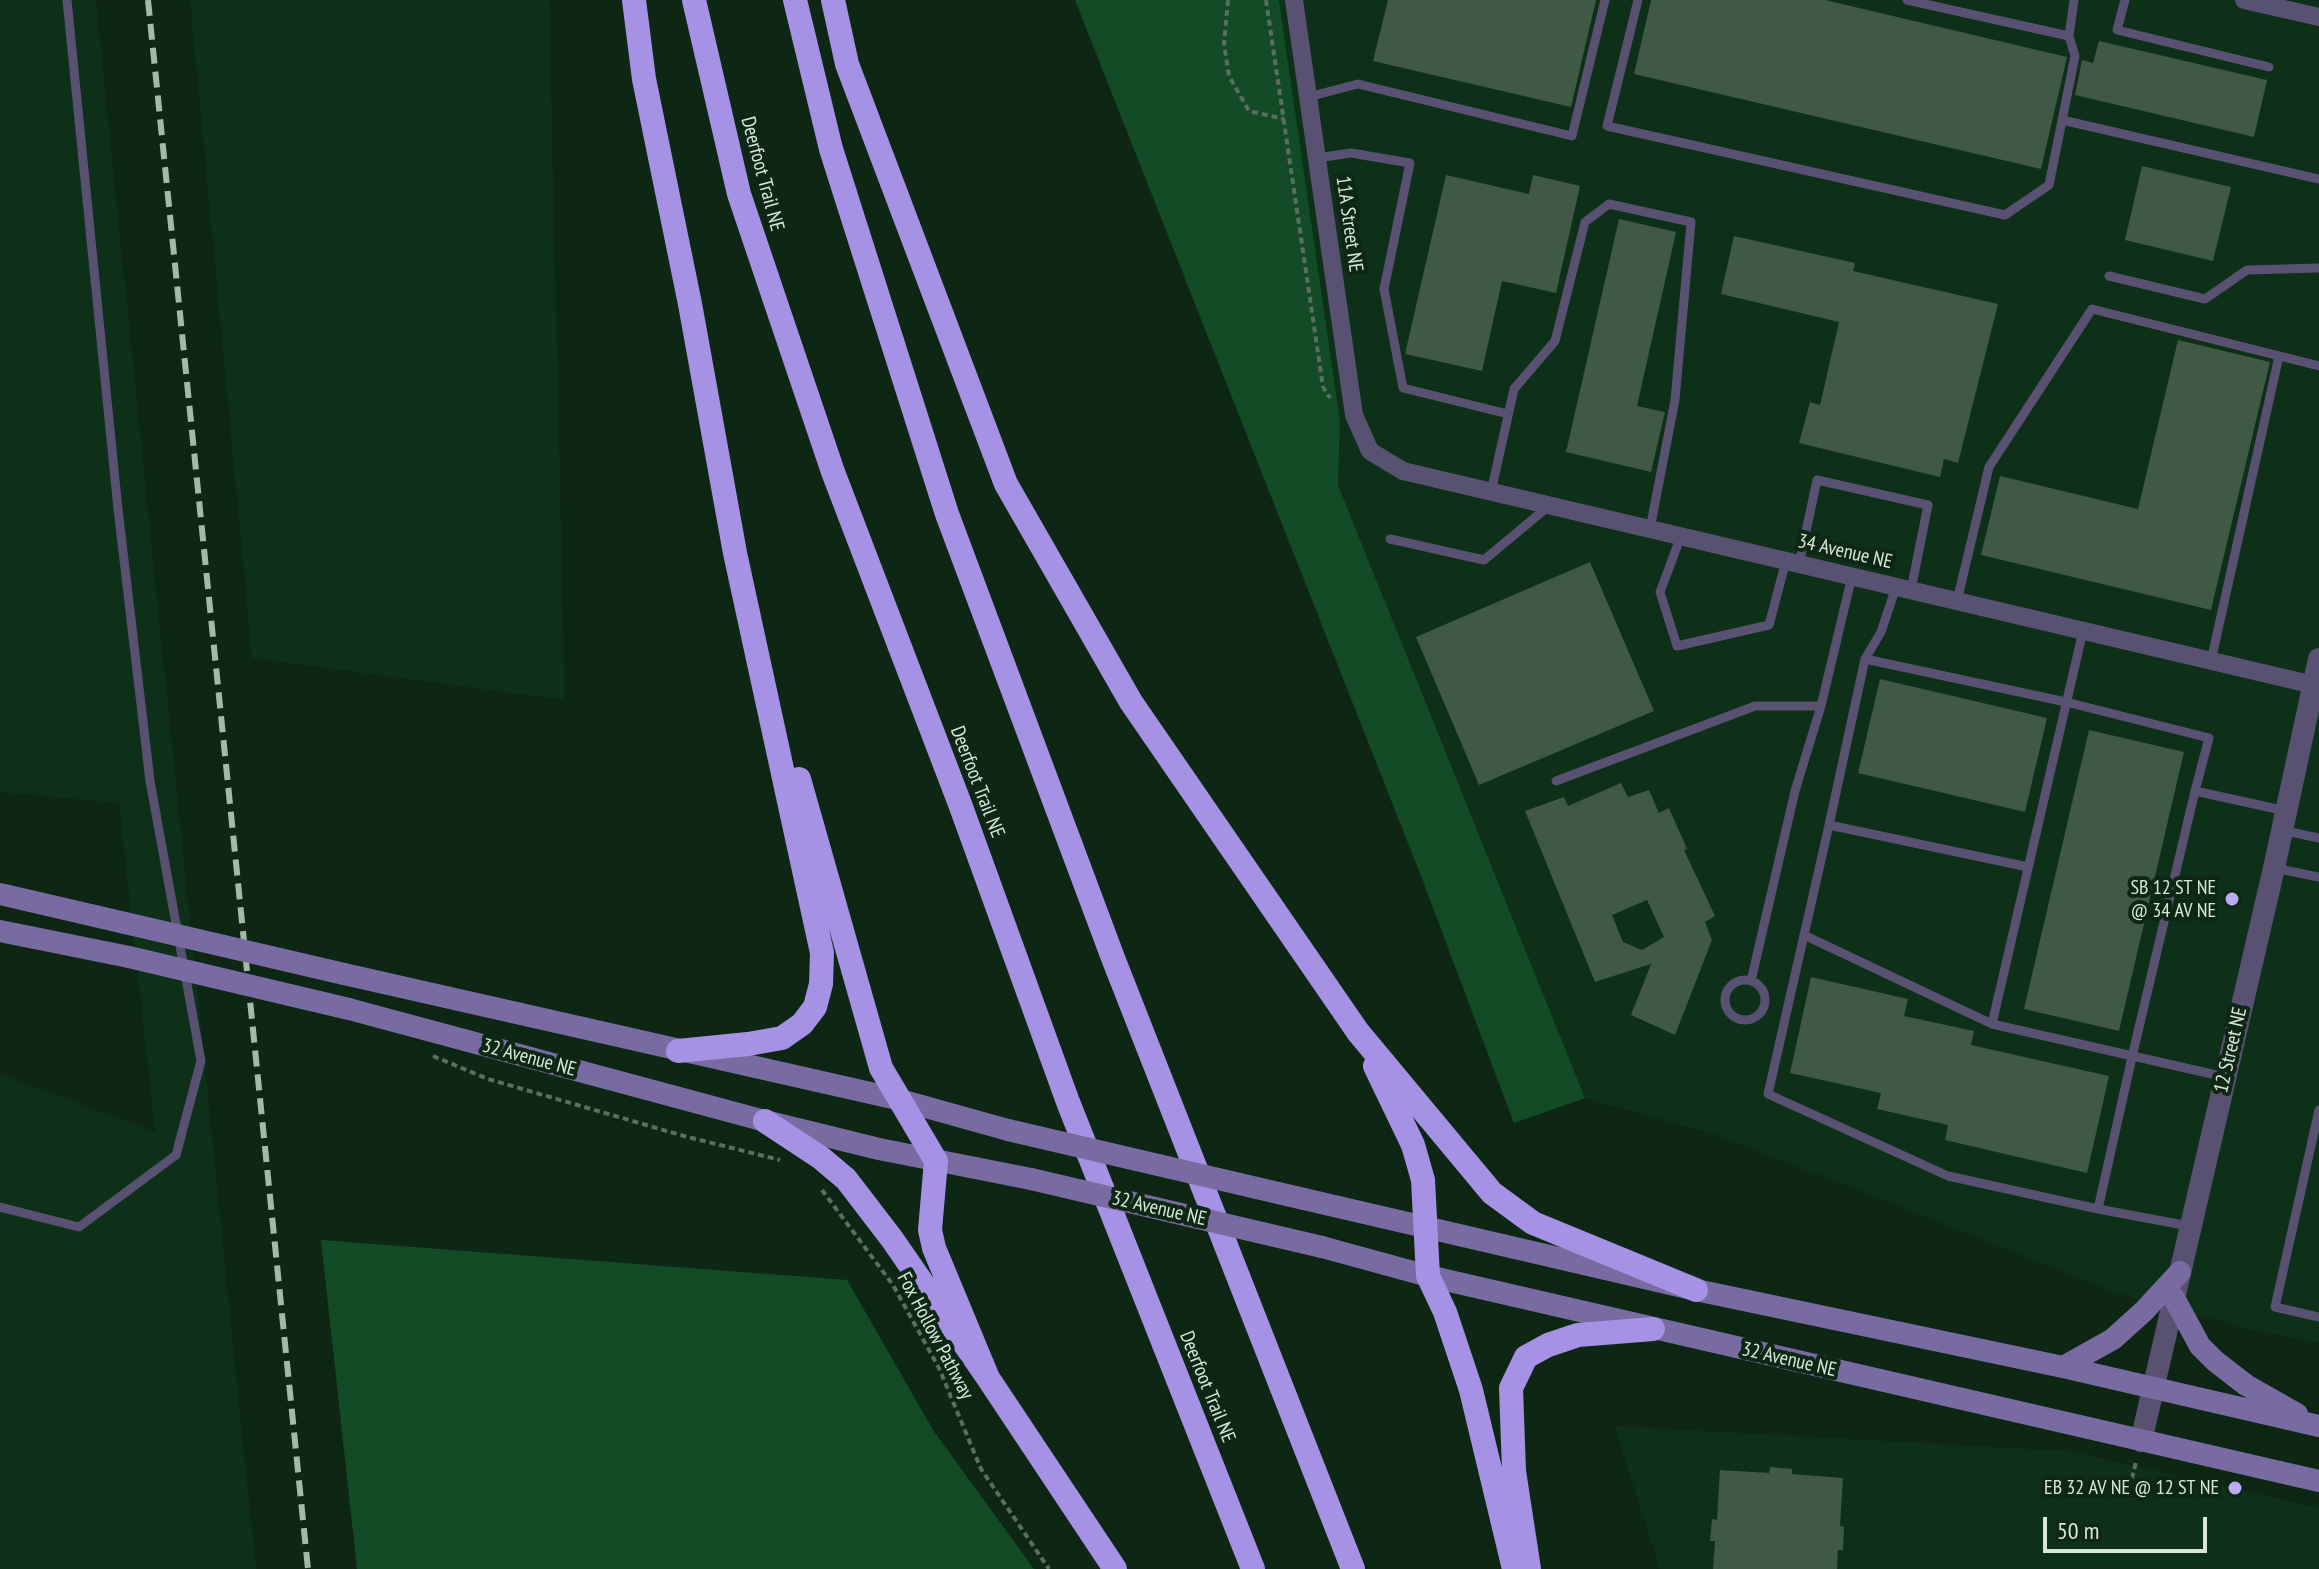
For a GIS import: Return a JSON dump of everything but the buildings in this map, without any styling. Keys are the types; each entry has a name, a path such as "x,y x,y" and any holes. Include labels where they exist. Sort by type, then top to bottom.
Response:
{"highway":[{"path":"634,0 644,79 690,304 735,553 822,953 821,984 815,1007 802,1024 782,1038 678,1051"},
{"name":"Deerfoot Trail NE","path":"694,0 739,194 833,472 960,804 1068,1102 1253,1569"},
{"path":"795,0 831,149 947,514 1113,958 1353,1569"},
{"path":"833,0 847,64 1006,484 1131,702 1358,1032 1492,1193 1533,1223 1696,1290"},
{"path":"735,553 881,1068 936,1161 930,1230 934,1248 988,1378"},
{"path":"1358,1032 1413,1145 1423,1180 1428,1276 1445,1312 1471,1390 1514,1569"},
{"path":"765,1121 821,1158 846,1179 892,1239 988,1378 1115,1569"},
{"path":"1529,1569 1514,1471 1511,1388 1526,1357 1548,1345 1578,1335 1653,1329"}],"main road":[{"name":"32 Avenue NE","path":"0,894 897,1099 1008,1130 1696,1290 2063,1367 2319,1426"},
{"name":"32 Avenue NE","path":"0,931 129,957 349,1009 765,1121 936,1161 1031,1179 1653,1329 2319,1481"},
{"path":"2063,1367 2113,1339 2180,1272"},
{"path":"2174,1298 2200,1346 2215,1361 2246,1385 2319,1426"}],"street":[{"name":"11A Street NE","path":"1294,0 1351,399 1354,415 1370,451"},
{"path":"2244,0 2319,17"},
{"name":"34 Avenue NE","path":"1370,451 1403,471 2314,685"},
{"name":"12 Street NE","path":"2141,1441 2284,821 2314,710 2314,685 2319,659"}],"lane":[{"path":"0,1207 79,1227 176,1155 201,1061 150,781 118,509 67,0"},
{"path":"1308,97 1358,84 1572,136 1605,0"},
{"path":"1638,0 1607,126 2005,215 2049,185 2075,56 2069,36 2074,0"},
{"path":"1907,0 2069,36"},
{"path":"2125,0 2117,30 2269,67"},
{"path":"2062,120 2319,179"},
{"path":"1317,158 1351,153 1410,163 1384,289 1403,388 1508,414"},
{"path":"1491,492 1514,389 1555,341 1585,222 1609,204 1691,222 1675,400 1650,529"},
{"path":"2109,276 2205,299 2247,270 2319,268"},
{"path":"1957,601 1989,467 2092,309 2319,366"},
{"path":"2211,661 2279,356"},
{"path":"1681,536 1660,592 1677,646 1769,625 1817,480 1928,505 1904,588 1865,659 1768,1094 1948,1176 2189,1226"},
{"path":"1390,539 1484,560 1550,505"},
{"path":"1751,981 1795,791 1821,706 1852,576"},
{"path":"1992,1024 2083,631"},
{"path":"1865,659 2066,702 2209,738 2098,1209"},
{"path":"1556,781 1755,706 1821,706"},
{"path":"2195,791 2284,821 2319,838"},
{"path":"1829,825 2028,867"},
{"path":"2274,868 2319,877"},
{"path":"1804,935 1992,1024 2225,1077"},
{"path":"1738,981 1751,981 1761,988 1764,1006 1755,1016 1743,1019 1731,1014 1725,1002 1726,996 1738,981"},
{"path":"2319,1110 2275,1307 2319,1317"}],"path":[{"path":"1228,0 1224,44 1229,76 1249,111 1284,119"},
{"path":"1266,0 1323,387 1330,398 1340,402 1351,399"},
{"path":"427,1054 488,1079 789,1163"},
{"name":"Fox Hollow Pathway","path":"818,1185 893,1285 939,1368 981,1469 1049,1569"},
{"path":"2127,1498 2141,1441"}],"shaded area":[{"path":"0,0 96,0 256,1569 0,1569 0,1074 155,1132 119,803 0,792"},
{"path":"190,0 549,0 565,700 252,658"},
{"path":"1075,0 1279,0 1340,421 1338,485 1585,1098 1514,1123 1421,876"},
{"path":"1279,0 2319,0 2319,1343 2257,1331 2117,1293 1723,1137 1585,1098 1338,485 1340,421"},
{"path":"321,1240 847,1280 933,1430 1034,1569 357,1569"},
{"path":"1614,1426 2068,1451 2319,1508 2319,1569 1660,1569"}],"railway":[{"path":"148,0 308,1569"}],"place":[{"name":"SB 12 ST NE @ 34 AV NE","path":"2232,899"},
{"name":"EB 32 AV NE @ 12 ST NE","path":"2235,1488"}]}
